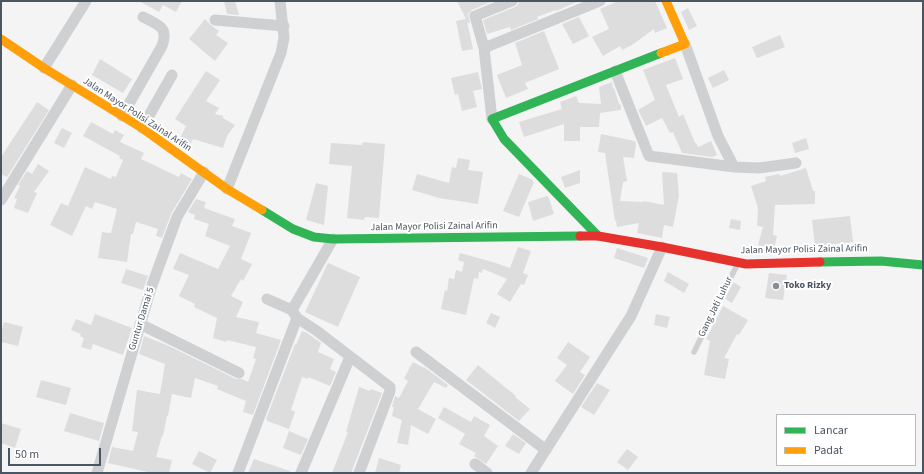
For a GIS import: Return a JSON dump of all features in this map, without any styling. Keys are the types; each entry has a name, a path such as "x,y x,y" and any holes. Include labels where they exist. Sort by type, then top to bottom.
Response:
{"main road":[{"path":"598,236 504,139 492,119 685,44 666,1"},
{"name":"Jalan Mayor Polisi Zainal Arifin","path":"1,39 44,68 142,128 227,188 293,229 314,237 333,239 598,236 746,264 881,261 923,265"}],"street":[{"path":"44,68 86,1"},
{"path":"227,188 281,53 284,38 284,26 280,1"},
{"path":"492,119 484,48 475,16 512,1"},
{"path":"484,48 600,1"},
{"path":"122,116 164,40 162,27 143,17"},
{"path":"215,20 284,26"},
{"path":"685,44 718,136 734,167"},
{"path":"615,71 649,156 734,167 759,168 796,163"},
{"path":"142,128 172,75"},
{"path":"1,200 72,85"},
{"name":"Guntur Damai 5","path":"97,473 151,288 177,217 204,172"},
{"path":"238,473 294,314 333,239"},
{"path":"531,473 632,316 662,247"},
{"path":"267,300 294,314 389,387 390,390 359,473"},
{"path":"140,324 239,373"},
{"path":"416,352 546,450"},
{"path":"301,473 350,357"},
{"path":"476,464 486,473"}],"lane":[{"name":"Gang Jati Luhur","path":"694,352 738,263"}],"building":[{"path":"139,1 182,1 176,12 163,5 159,12"},
{"path":"224,1 235,1 239,15 227,14"},
{"path":"457,1 493,1 472,10 468,14 470,23 467,21 473,49 462,51 456,21 466,19"},
{"path":"519,1 577,2 537,17 538,19 511,30 510,27 487,34 483,20 515,7 518,5"},
{"path":"618,1 655,1 667,28 655,33 654,29 632,45 622,50 620,46 603,56 592,37 609,29 600,9"},
{"path":"688,8 697,26 689,30 681,12"},
{"path":"579,17 589,36 573,44 562,24"},
{"path":"205,19 219,31 216,35 228,43 215,61 189,39"},
{"path":"544,31 559,69 525,83 528,89 506,98 497,75 522,65 515,43"},
{"path":"780,35 785,47 757,58 752,47"},
{"path":"675,58 683,79 666,85 679,117 683,114 698,147 711,141 717,155 712,157 682,153 673,132 670,133 662,118 646,126 638,110 655,100 643,70"},
{"path":"100,59 132,79 123,93 92,75"},
{"path":"724,70 729,80 713,88 708,78"},
{"path":"206,71 220,80 206,101 219,108 215,114 223,116 223,118 235,125 227,136 223,148 193,139 188,148 178,142 186,126 175,119"},
{"path":"478,72 482,89 473,91 477,107 462,111 458,94 455,95 451,78"},
{"path":"612,82 613,89 614,88 619,104 621,105 621,110 600,113 599,127 580,127 580,141 564,141 564,124 524,137 519,122 562,109 560,102 576,96 579,103 601,104 599,87"},
{"path":"37,102 49,110 7,177 1,174 1,157"},
{"path":"91,122 113,134 115,130 124,135 120,142 144,153 141,159 179,177 181,173 192,179 171,214 162,238 156,236 158,229 136,222 133,234 131,234 127,262 98,258 102,232 111,233 117,209 95,202 92,209 86,206 72,236 50,225 61,203 68,206 85,167 111,179 112,176 116,177 123,160 119,158 120,156 83,136"},
{"path":"62,128 72,133 64,148 54,143"},
{"path":"601,134 635,141 636,144 634,158 623,157 627,181 623,182 620,201 644,201 664,205 662,172 677,173 679,195 673,227 664,225 662,238 637,233 639,223 617,227 605,153 598,152"},
{"path":"806,138 809,149 795,153 792,143"},
{"path":"363,142 385,144 379,218 365,217 364,220 347,218 352,166 329,164 331,143 362,145"},
{"path":"458,158 470,160 468,170 483,172 478,204 439,198 412,190 417,174 449,183 452,167 456,168"},
{"path":"38,164 49,171 34,192 37,193 28,213 14,208 17,199 14,198 20,186 18,185 27,171 32,174"},
{"path":"806,168 813,191 815,191 815,204 775,205 773,235 777,236 774,249 758,245 763,227 757,226 758,208 751,186 766,181 765,177 779,174 780,176"},
{"path":"580,170 580,183 565,188 561,177"},
{"path":"519,174 531,179 534,182 519,217 503,211"},
{"path":"316,183 328,186 324,225 306,220"},
{"path":"547,196 554,214 533,221 528,202"},
{"path":"196,199 206,202 204,208 235,219 232,226 251,233 241,259 252,264 243,281 241,279 231,296 243,302 236,317 259,322 256,333 281,340 253,415 243,412 246,401 217,389 218,386 195,378 191,398 172,394 163,436 156,457 172,460 169,473 152,473 108,463 112,447 133,451 138,432 132,431 137,390 160,394 165,364 139,354 144,336 169,346 236,379 242,379 248,382 256,359 253,358 256,347 227,340 226,342 213,338 217,318 194,307 195,304 179,296 189,275 173,269 180,253 218,269 230,246 205,236 209,224 194,219 195,215 188,212"},
{"path":"850,216 853,242 815,246 812,220"},
{"path":"731,219 741,221 740,230 729,228"},
{"path":"518,247 531,251 523,273 528,275 524,285 521,284 510,302 497,294 507,279 483,269 482,273 479,272 478,279 474,278 466,315 441,309 445,290 447,291 449,278 454,279 456,270 462,272 464,262 458,260 460,253 510,268"},
{"path":"617,248 648,258 644,268 614,258"},
{"path":"328,263 360,277 338,327 305,312"},
{"path":"126,269 148,276 143,290 121,283"},
{"path":"668,272 689,284 684,293 664,281"},
{"name":"Toko Rizky","path":"769,273 787,275 783,300 765,298"},
{"path":"733,282 741,287 732,303 725,299"},
{"path":"723,306 748,320 739,335 737,334 724,358 729,359 725,379 704,375 710,341 706,339"},
{"path":"491,313 500,317 495,328 486,323"},
{"path":"95,314 132,328 123,355 93,344 91,350 81,347 84,338 80,336 81,334 71,330 76,319 91,325"},
{"path":"656,314 670,317 667,328 654,325"},
{"path":"4,322 23,327 18,346 1,342 1,333"},
{"path":"302,331 321,343 318,352 334,359 330,369 336,372 330,386 308,377 308,379 302,377 291,410 295,412 289,429 267,421 266,419 295,344 296,345"},
{"path":"568,342 590,357 580,372 585,375 573,394 555,381 567,365 557,358"},
{"path":"413,362 424,367 448,385 446,388 434,382 418,409 436,419 428,434 411,425 408,445 397,443 402,420 392,416 394,407 392,407 395,396 399,398 408,381 404,378"},
{"path":"478,365 530,409 519,421 466,380"},
{"path":"41,380 71,388 66,405 36,397"},
{"path":"597,383 610,390 594,415 581,407"},
{"path":"359,387 382,393 351,473 332,473 348,432 346,432"},
{"path":"444,407 471,422 474,416 490,425 484,436 498,446 486,464 474,456 476,453 459,444 465,434 438,418"},
{"path":"70,413 104,423 99,441 64,431"},
{"path":"1,423 21,429 15,448 1,443"},
{"path":"289,431 308,439 301,455 283,448"},
{"path":"513,434 526,443 519,454 505,446"},
{"path":"627,449 638,457 628,470 617,462"},
{"path":"199,451 217,460 210,473 192,464"},
{"path":"379,458 401,465 399,473 375,473"},
{"path":"254,459 290,471 290,473 248,473"}],"traffic: fast":[{"path":"598,236 504,139 492,119 661,53"},
{"path":"262,210 293,229 314,237 333,239 580,236"},
{"path":"820,262 881,261 923,265"}],"traffic: slow":[{"path":"661,53 685,44 666,1"},
{"path":"1,39 44,68 142,128 227,189 262,210"}],"traffic: jam":[{"path":"580,236 598,236 746,264 820,262"}],"place":[{"name":"Toko Rizky","path":"776,286"}]}
